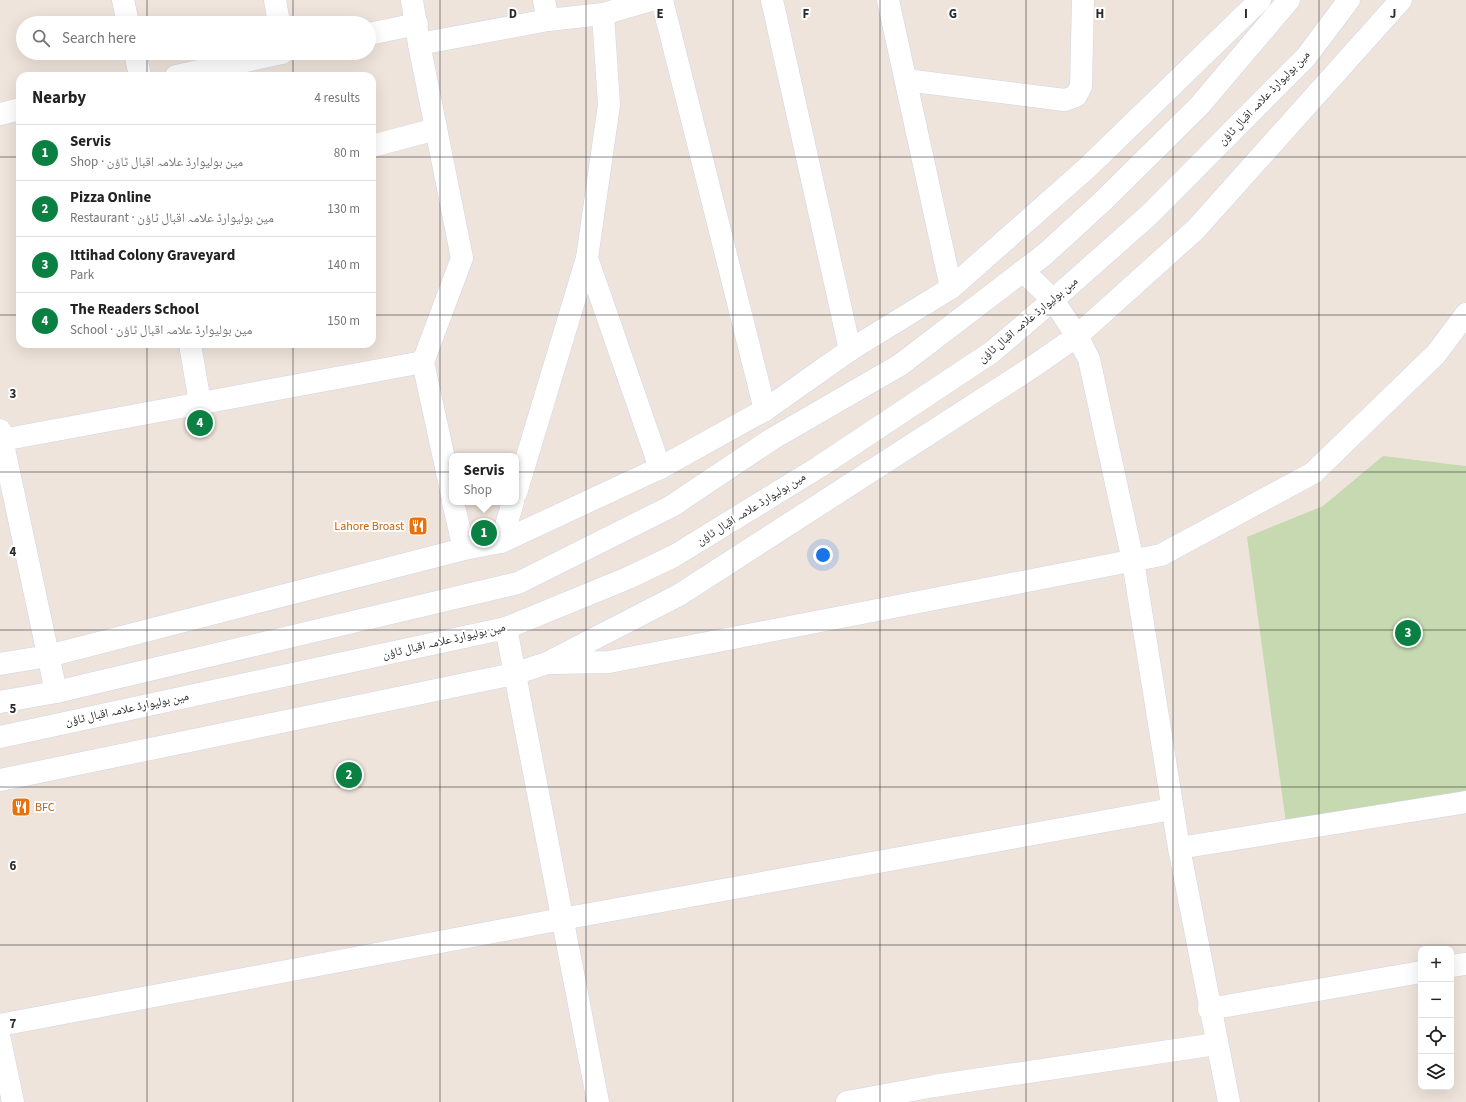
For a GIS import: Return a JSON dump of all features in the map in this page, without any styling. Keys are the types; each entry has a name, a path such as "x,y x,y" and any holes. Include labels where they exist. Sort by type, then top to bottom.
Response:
{"street":[{"path":"123,0 126,16"},
{"path":"274,0 277,16"},
{"path":"412,0 462,258 423,362 449,481"},
{"path":"376,34 418,34 546,10 603,14 651,0"},
{"path":"662,0 764,410"},
{"path":"772,0 850,350"},
{"path":"888,0 951,288"},
{"path":"906,80 1065,100 1076,96 1081,86 1083,0"},
{"path":"0,664 48,656 464,549 501,542 660,468 764,410 850,350 951,288 1087,168 1260,0"},
{"path":"0,702 56,692 518,583 672,506 772,439 900,365 1044,255 1103,201 1200,105 1289,0"},
{"name":"مین بولیوارڈ علامہ اقبال ٹاؤن","path":"0,737 506,628 628,578 674,556 819,467 992,352 1149,215 1306,57 1349,0"},
{"path":"0,780 514,674 547,664 679,595 1034,366 1077,336 1196,229 1401,0"},
{"path":"519,483 587,258 609,105 603,14"},
{"path":"137,60 139,72"},
{"path":"194,72 250,60"},
{"path":"0,114 16,110"},
{"path":"376,145 436,129"},
{"path":"587,258 660,468"},
{"path":"1023,271 1053,300 1077,336 1089,359 1133,561 1178,848 1216,1044 1229,1102"},
{"path":"547,664 609,662 1161,555 1312,473 1436,354 1466,314"},
{"path":"191,348 200,403"},
{"path":"56,692 1,435 200,403 423,362"},
{"path":"454,505 464,549"},
{"path":"501,542 512,505"},
{"path":"506,628 598,1102"},
{"path":"1178,848 1466,802"},
{"path":"0,1025 562,919 1172,809"},
{"path":"1454,966 1466,964"},
{"path":"1210,1009 1418,973"},
{"path":"0,1040 13,1102"},
{"path":"847,1102 935,1094 1216,1044"}],"green space":[{"path":"1383,456 1466,466 1466,804 1286,823 1247,537 1323,506"}],"place":[{"name":"The Readers School","path":"200,423"},
{"name":"Lahore Broast","path":"418,526"},
{"name":"Servis","path":"484,533"},
{"name":"Ittihad Colony Graveyard","path":"1408,633"},
{"name":"Pizza Online","path":"349,775"},
{"name":"BFC","path":"21,807"}]}
